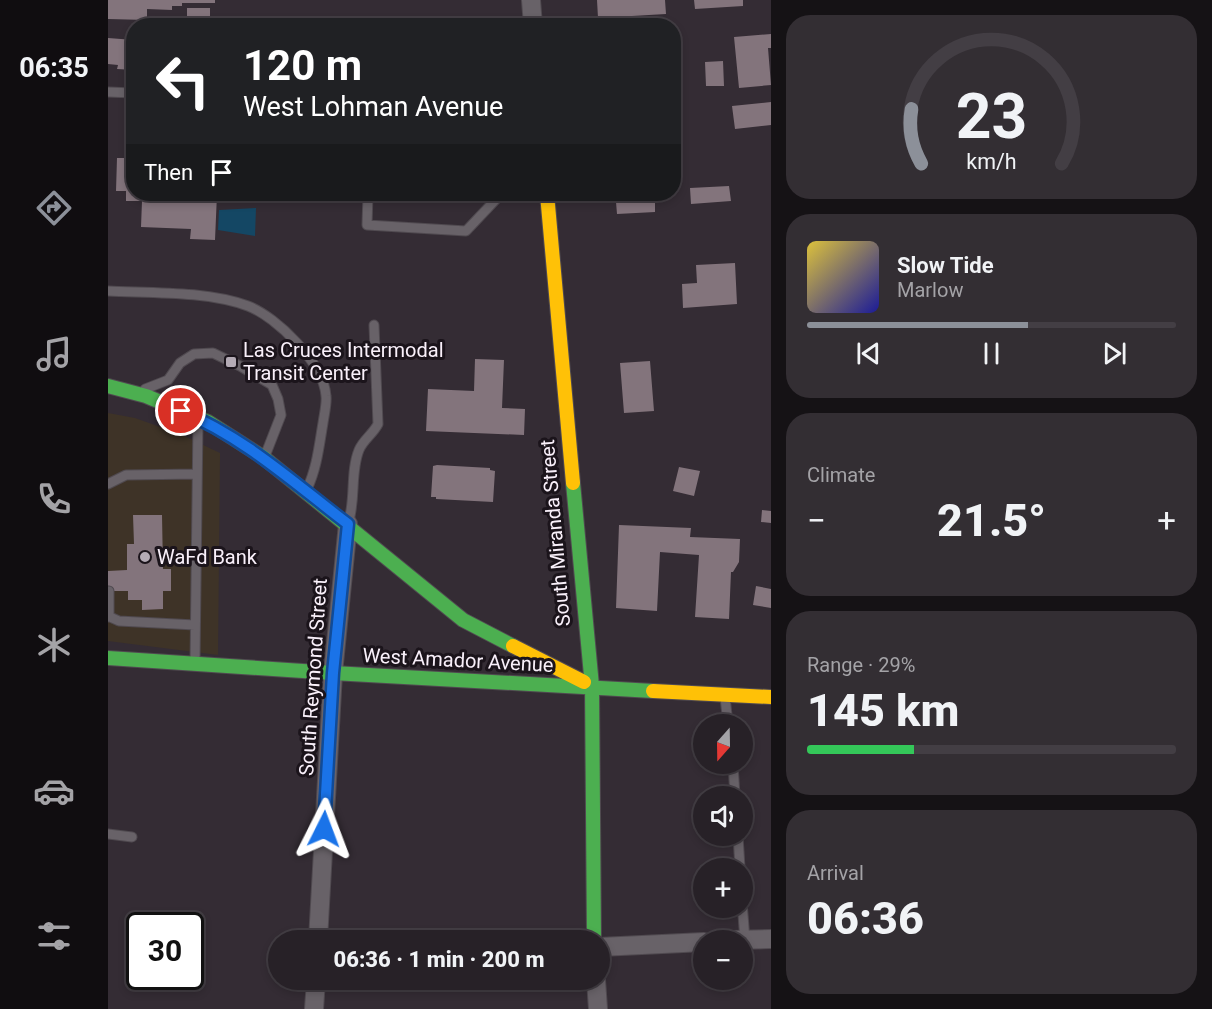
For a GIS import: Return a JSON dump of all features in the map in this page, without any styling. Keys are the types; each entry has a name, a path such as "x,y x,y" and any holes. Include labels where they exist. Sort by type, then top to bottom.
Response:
{"main road":[{"name":"South Miranda Street","path":"548,201 592,686 594,930"},
{"path":"108,386 133,393 208,422 264,458 348,524 463,620 592,686"},
{"name":"West Amador Avenue","path":"108,658 771,697"}],"street":[{"path":"531,0 532,18"},
{"name":"South Reymond Street","path":"319,930 333,673 348,524"},
{"path":"753,940 771,939"},
{"path":"610,947 693,943"},
{"path":"314,1009 315,990"},
{"path":"597,990 598,1009"}],"lane":[{"path":"108,92 126,93"},
{"path":"368,201 367,225 466,231 494,201"},
{"path":"108,291 204,297 250,306 291,334 320,374 327,396 315,474 306,492"},
{"path":"348,524 354,501 358,452 378,424 374,325"},
{"path":"133,393 168,380 180,363 194,354 213,353 240,366 272,385 278,399 281,415 264,458"},
{"path":"195,664 198,418"},
{"path":"108,484 126,475 197,474"},
{"path":"109,591 109,617 119,621 195,625"},
{"path":"724,694 727,714"},
{"path":"108,834 132,837"}],"shaded area":[{"path":"108,413 135,418 180,434 220,453 218,655 108,641"}],"water":[{"path":"256,208 255,236 218,230 219,210"}],"building":[{"path":"108,0 215,0 215,3 182,3 182,6 172,6 172,10 147,9 147,18 108,19"},
{"path":"597,0 665,0 666,14 598,18"},
{"path":"694,0 743,0 743,6 695,9"},
{"path":"187,8 210,8 210,18 187,18"},
{"path":"771,34 771,48 768,48 771,85 739,88 734,37"},
{"path":"108,38 126,39 126,70 117,69 118,65 108,64"},
{"path":"723,61 724,86 706,86 705,62"},
{"path":"771,102 771,125 735,129 732,106"},
{"path":"117,158 126,158 126,191 116,191"},
{"path":"729,186 731,201 691,204 690,188"},
{"path":"142,201 217,201 215,240 190,239 191,229 141,227"},
{"path":"655,201 655,212 617,214 616,202"},
{"path":"735,263 737,304 683,308 682,284 697,283 696,265"},
{"path":"475,359 504,360 502,408 525,409 524,435 426,431 428,389 474,391"},
{"path":"650,361 654,411 624,413 620,363"},
{"path":"433,466 490,468 495,471 493,502 431,497"},
{"path":"679,467 700,471 694,496 673,491"},
{"path":"762,510 771,511 771,523 761,522"},
{"name":"WaFd Bank","path":"133,515 162,515 163,569 171,569 171,591 163,591 163,609 142,610 142,600 128,600 128,591 108,591 108,571 127,570 127,544 134,544"},
{"path":"619,525 691,528 690,537 740,539 739,562 731,572 729,619 695,617 699,555 660,552 657,611 616,608"},
{"path":"756,586 771,589 771,608 753,605"}],"traffic: fast":[{"path":"108,386 146,396 208,422 264,458 463,620 513,646"},
{"path":"573,483 592,686 594,930"},
{"path":"108,658 653,691"}],"traffic: slow":[{"path":"548,201 573,483"},
{"path":"513,646 584,682"},
{"path":"653,691 771,697"}],"place":[{"name":"Las Cruces Intermodal Transit Center","path":"231,362"},
{"name":"WaFd Bank","path":"145,557"}],"route":[{"path":"181,411 208,422 264,458 348,524 333,673 324,829"}]}
